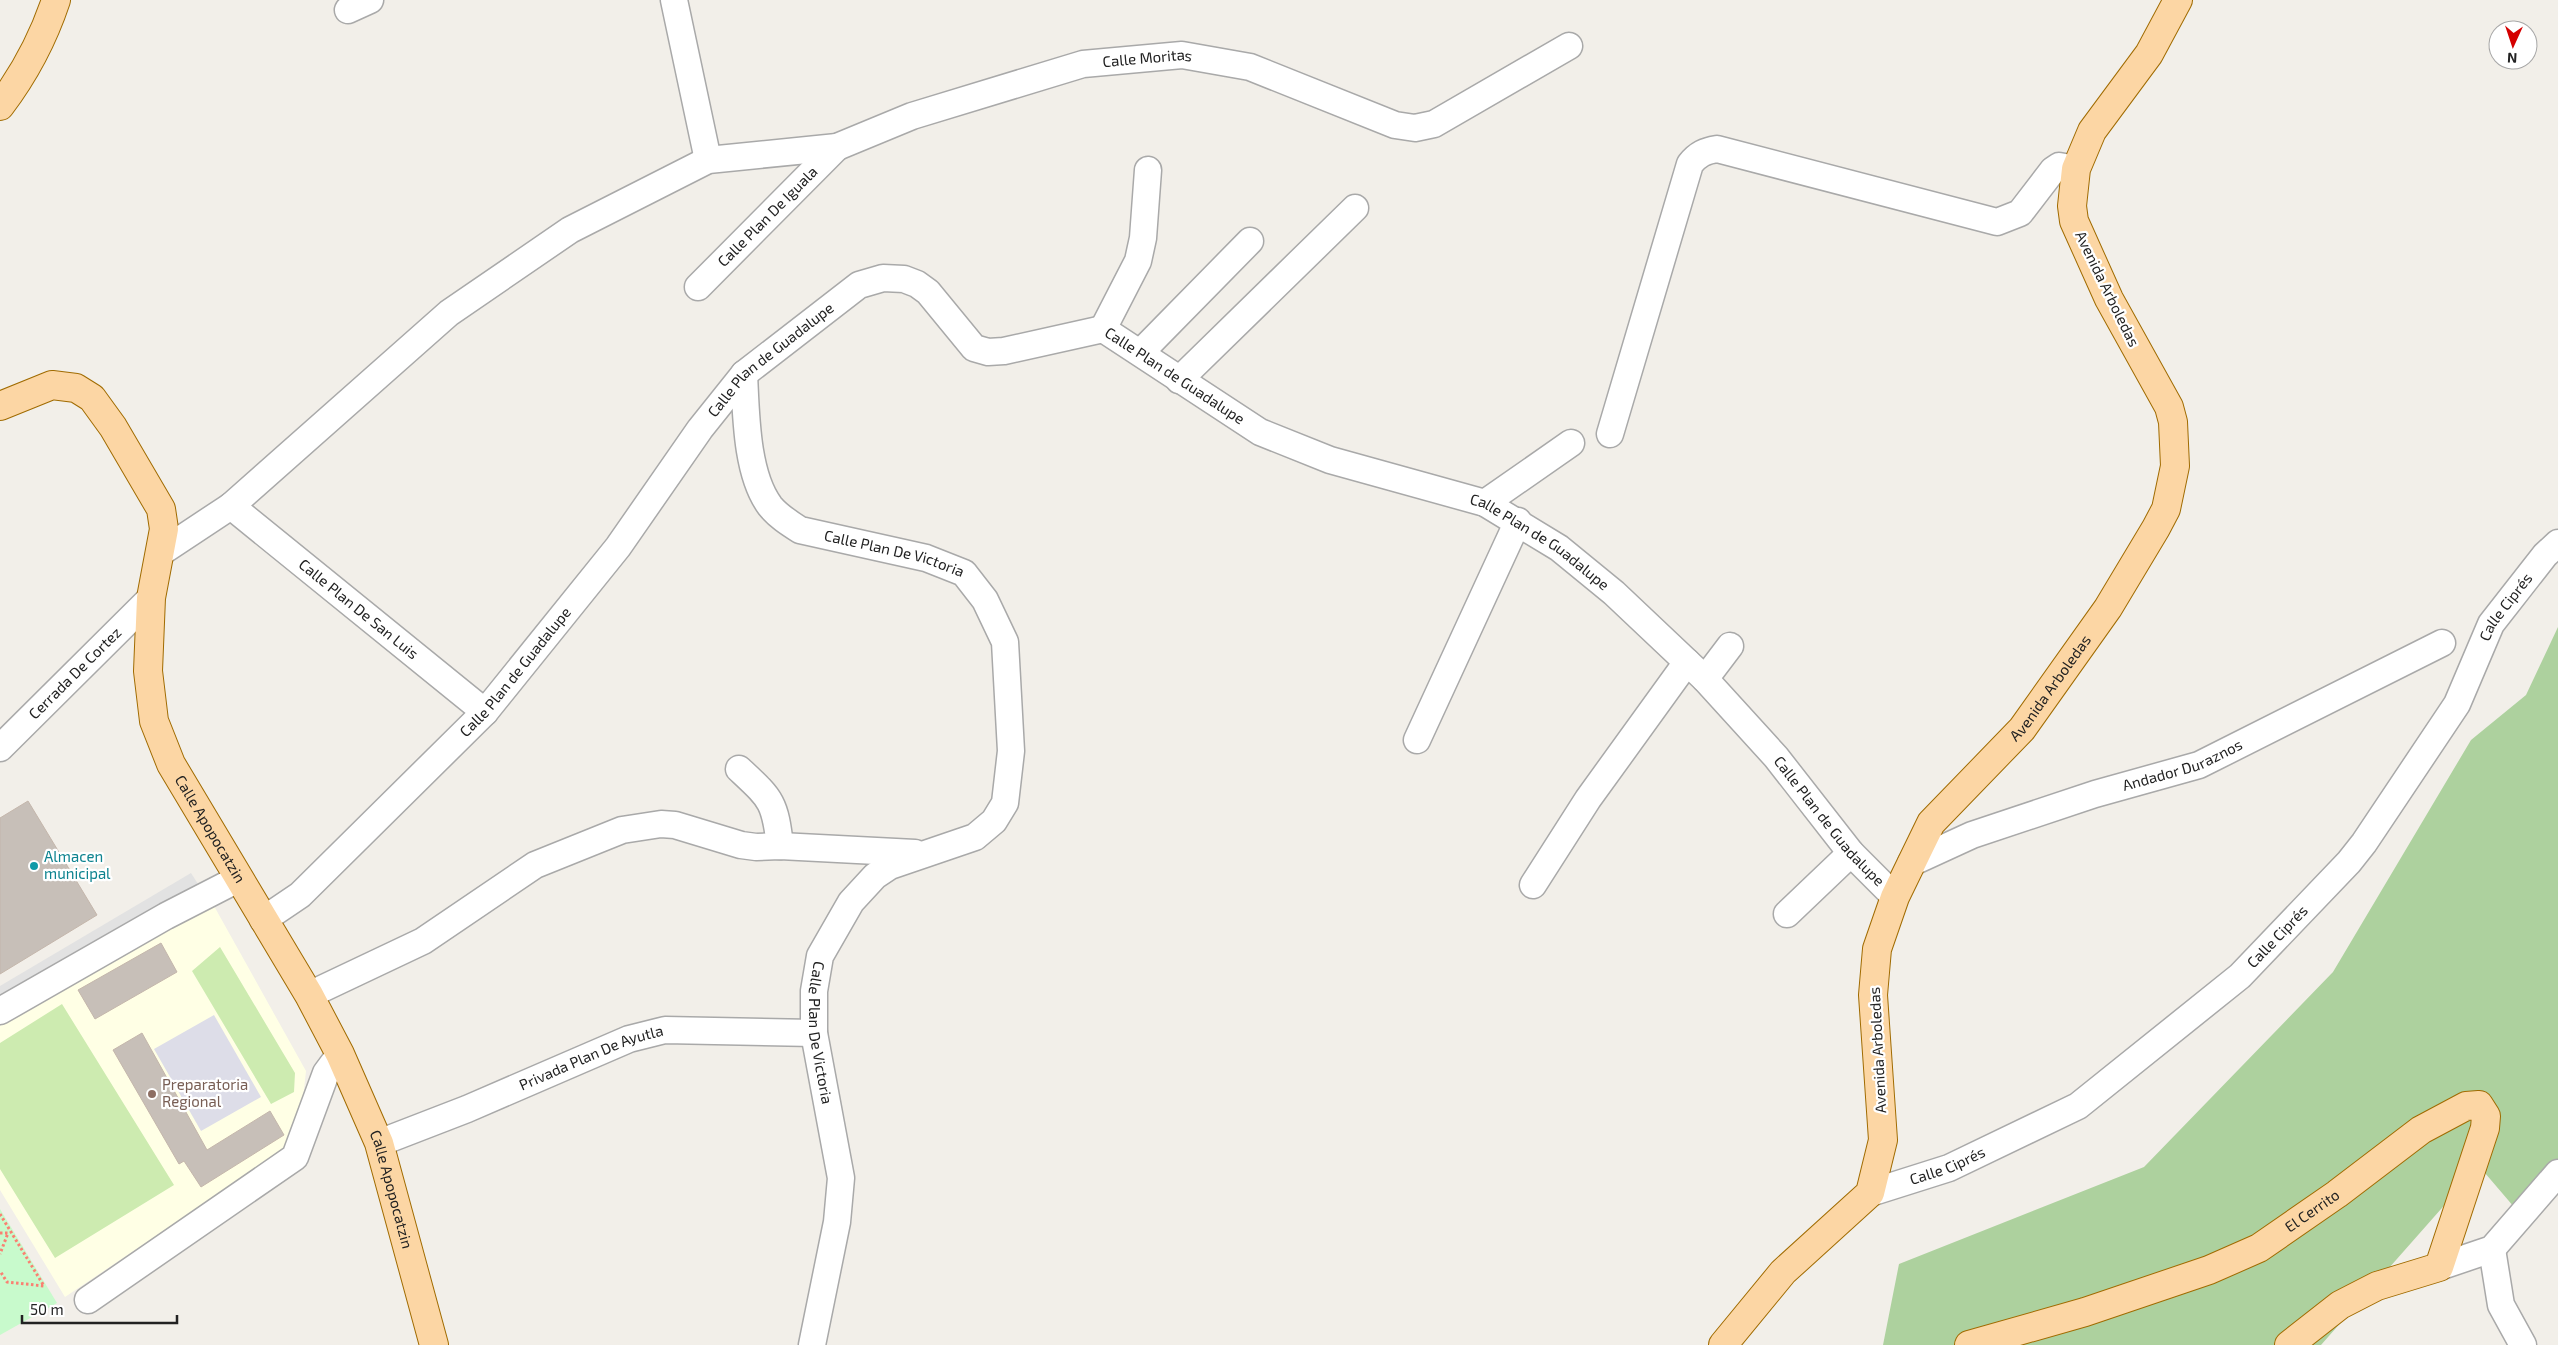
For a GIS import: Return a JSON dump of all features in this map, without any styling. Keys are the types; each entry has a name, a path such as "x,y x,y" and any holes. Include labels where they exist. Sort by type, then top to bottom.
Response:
{"main road":[{"path":"0,106 21,79 46,30 56,0"},
{"name":"Avenida Arboledas","path":"1870,1193 1883,1140 1873,1008 1877,950 1895,897 1931,823 2022,728 2054,686 2108,608 2166,509 2175,466 2173,422 2169,407 2109,299 2074,222 2072,206 2076,169 2092,131 2149,54 2178,0"},
{"name":"Calle Apopocatzin","path":"0,406 52,386 76,388 92,398 113,427 161,509 164,529 151,598 148,671 154,722 171,764 309,995 340,1054 379,1143 434,1345"},
{"name":"El Cerrito","path":"1969,1345 2094,1309 2209,1270 2259,1248 2337,1194 2421,1130 2466,1106 2479,1105 2486,1116 2486,1128 2439,1267"},
{"path":"1723,1345 1783,1272 1870,1193"},
{"path":"2289,1345 2340,1305 2377,1286 2439,1267"}],"street":[{"path":"160,553 231,506 449,313 570,230 708,160 674,0"},
{"name":"Calle Moritas","path":"708,160 837,147 912,116 1083,64 1182,56 1250,67 1395,125 1415,128 1434,124 1569,46"},
{"name":"Calle Plan De Iguala","path":"698,287 837,147"},
{"path":"1610,434 1690,164 1697,155 1706,150 1717,149 1997,222 2020,214 2053,170 2060,166 2076,169"},
{"path":"1103,329 1138,261 1143,238 1148,170"},
{"path":"1179,380 1355,208"},
{"path":"1142,352 1250,241"},
{"name":"Calle Plan de Guadalupe","path":"263,920 300,895 485,712 618,547 700,429 744,374 860,285 883,278 904,279 917,284 928,292 974,348 988,352 1004,351 1103,329 1142,352 1179,380 1260,432 1330,460 1485,503 1518,521 1559,548 1614,593 1705,679 1776,757 1852,852 1895,897"},
{"name":"Calle Plan De Victoria","path":"744,374 748,434 755,472 770,505 784,520 800,530 926,558 964,573 985,600 1005,642 1011,751 1005,803 994,821 975,837 890,866 875,876 851,902 820,956 814,991 814,1033 841,1178 837,1222 812,1345"},
{"path":"1485,503 1571,443"},
{"name":"Calle Plan De San Luis","path":"231,506 485,712"},
{"path":"1417,740 1518,521"},
{"name":"Calle Ciprés","path":"1870,1193 1950,1168 2078,1106 2240,976 2349,862 2364,843 2457,704 2492,624 2546,554 2558,543"},
{"name":"Cerrada De Cortez","path":"0,748 151,598"},
{"name":"Andador Duraznos","path":"1911,863 1972,834 2095,794 2200,765 2442,643"},
{"path":"1705,679 1730,646"},
{"path":"1533,885 1588,799 1686,662"},
{"path":"740,769 770,800 777,818 780,846"},
{"path":"309,995 423,941 535,865 622,830 661,824 675,825 741,845 924,854"},
{"path":"1787,914 1852,852"},
{"path":"0,1011 166,916 238,879"},
{"name":"Privada Plan De Ayutla","path":"379,1143 467,1109 629,1039 665,1030 814,1033"},
{"path":"88,1300 295,1158 326,1073 340,1054"},
{"path":"2439,1267 2492,1249 2558,1173"},
{"path":"2492,1249 2501,1305 2523,1345"}],"path":[{"path":"0,1214 44,1286 7,1282 0,1271"},
{"path":"0,1233 8,1233 0,1254"}],"shaded area":[{"path":"191,873 198,884 0,1002 0,986"},
{"name":"Preparatoria Regional","path":"214,906 306,1071 301,1117 288,1147 65,1297 0,1190 0,1026 74,977"},
{"path":"214,1015 261,1097 201,1131 154,1049"}],"green space":[{"path":"2558,627 2558,1159 2514,1207 2479,1166 2321,1345 1883,1345 1899,1264 2144,1167 2333,972 2471,740 2526,695"},
{"path":"220,947 295,1073 294,1092 271,1104 192,971"},
{"path":"62,1004 174,1185 55,1258 0,1169 0,1043"},
{"path":"0,1209 57,1303 0,1335"}],"building":[{"name":"Almacen municipal","path":"28,801 97,915 0,974 0,818"},
{"path":"161,943 177,972 95,1019 78,990"},
{"path":"142,1033 207,1150 270,1111 284,1135 201,1187 184,1161 179,1164 113,1050"}],"place":[{"name":"Almacen municipal","path":"34,866"},
{"name":"Preparatoria Regional","path":"152,1094"}]}
